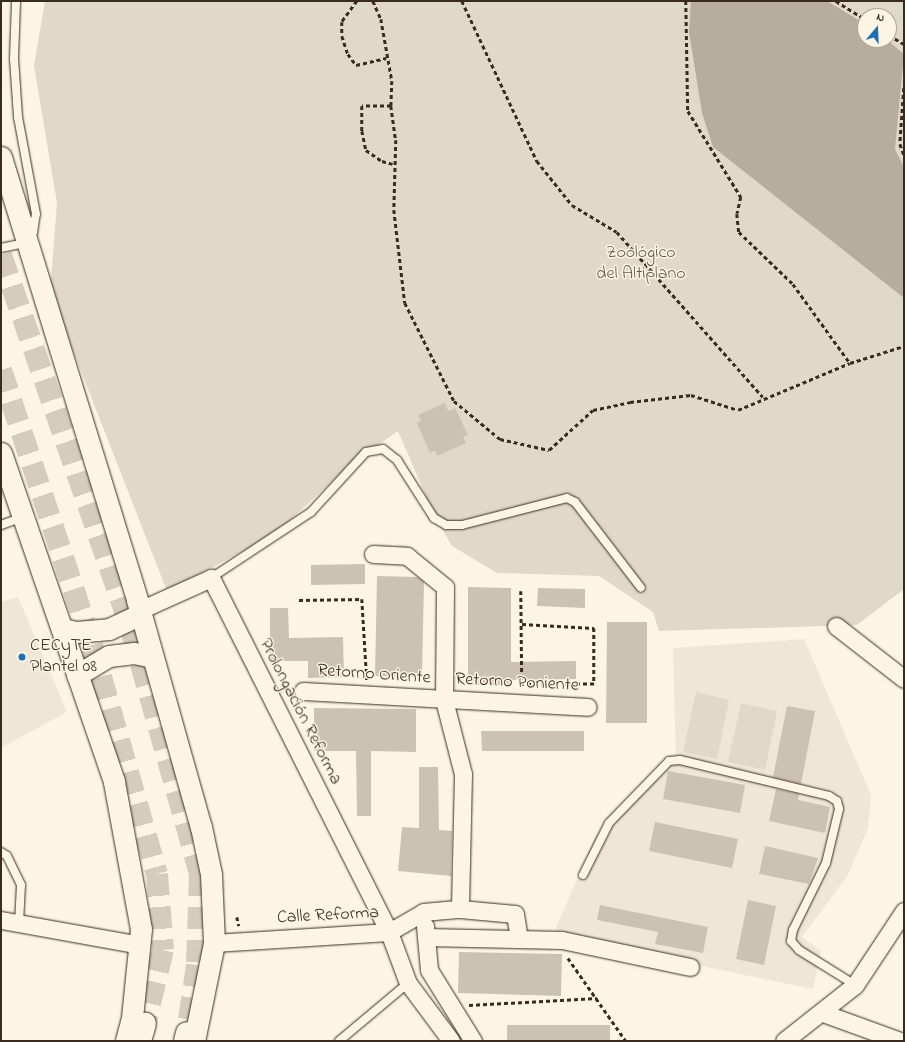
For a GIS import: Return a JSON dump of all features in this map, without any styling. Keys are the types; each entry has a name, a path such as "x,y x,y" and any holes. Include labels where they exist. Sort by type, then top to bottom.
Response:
{"street":[{"path":"1,157 21,244 140,610 202,827 211,874 214,943 189,1038"},
{"path":"1,453 63,629 114,782 140,918 140,945 132,1018 126,1041"},
{"path":"373,554 407,556 445,587 444,700 463,774 460,909"},
{"path":"63,629 76,632 108,629 135,617 140,610 211,578"},
{"name":"Prolongación Reforma","path":"211,578 388,932"},
{"path":"836,626 904,679"},
{"path":"78,675 109,656 134,653 153,657"},
{"name":"Retorno Oriente","path":"303,691 368,693 444,700"},
{"name":"Retorno Poniente","path":"444,700 588,707"},
{"path":"388,932 423,912 460,909 515,914 519,939"},
{"path":"784,1041 823,1012 855,985 904,911"},
{"path":"423,912 429,970 473,1041"},
{"path":"1,920 140,945"},
{"name":"Calle Reforma","path":"214,943 388,932 408,984 451,1041"},
{"path":"426,938 556,941 690,967"},
{"path":"823,1012 900,1041"}],"lane":[{"path":"1,248 21,244 33,232 36,214 18,117 14,59 16,1"},
{"path":"211,578 311,512 366,452 383,449 397,460 434,518 446,525 462,525 567,498 575,502 641,588"},
{"path":"1,525 23,517"},
{"path":"583,875 609,823 669,761 680,760 829,796 837,801 839,809 826,863 793,930 792,941 799,950 855,985"},
{"path":"1,852 7,856 20,885 19,924"},
{"path":"339,1041 408,984"}],"path":[{"path":"357,1 342,22 342,36 348,54 356,65 386,58"},
{"path":"373,1 382,19 386,58 392,81 391,106 396,140 393,164 394,210 405,303 454,401 500,439 549,450 593,410 691,395 738,410 764,397 850,363 904,346"},
{"path":"462,1 537,161 572,205 618,232 764,397"},
{"path":"686,1 688,111 740,197 737,214 740,232 797,288 850,363"},
{"path":"836,1 857,14"},
{"path":"904,88 900,144 904,155"},
{"path":"391,106 362,106 362,131 366,150 382,161 393,164"},
{"path":"521,591 521,704"},
{"path":"299,600 362,598 368,693"},
{"name":"Retorno Poniente","path":"522,624 594,628 594,684 522,684"},
{"path":"556,941 626,1041"},
{"path":"450,1006 597,998"}],"shaded area":[{"path":"691,1 827,1 857,19 857,48 897,48 904,54 895,149 904,167 904,298 713,147 702,113 689,32"},
{"name":"CECyTE Plantel 08","path":"18,597 67,712 1,748 1,602"},
{"path":"804,639 871,795 868,828 848,875 802,937 821,951 813,989 561,937 555,930 596,835 676,761 673,648"}],"green space":[{"name":"Zoológico del Altiplano","path":"45,1 904,1 904,589 857,625 659,631 653,612 599,576 497,573 452,546 434,515 398,431 352,463 274,535 167,591 50,292 57,203 34,66"},
{"path":"696,692 729,700 717,759 683,752"},
{"path":"741,703 777,711 765,770 728,762"}],"building":[{"path":"445,403 448,411 455,408 468,435 463,437 466,443 437,456 435,450 430,453 417,423 421,421 418,415"},
{"path":"365,564 365,584 311,585 311,565"},
{"path":"377,576 417,577 424,582 422,677 375,676"},
{"path":"468,587 511,588 511,662 576,661 576,679 511,680 511,685 468,685"},
{"path":"538,588 585,589 585,608 537,606"},
{"path":"270,608 288,608 289,638 343,637 344,677 308,678 308,661 270,661"},
{"path":"607,622 647,622 647,723 606,723"},
{"path":"787,706 815,711 801,784 773,777"},
{"path":"314,708 416,709 416,752 371,751 371,816 357,816 356,751 314,751"},
{"path":"481,731 584,731 584,751 482,751"},
{"path":"419,767 438,767 439,830 452,831 451,876 398,871 402,827 419,828"},
{"path":"668,771 745,785 740,813 663,799"},
{"path":"776,789 799,794 798,800 830,807 825,833 769,821"},
{"path":"655,822 738,839 732,868 649,851"},
{"path":"765,846 818,858 809,884 759,874"},
{"path":"748,900 776,906 764,965 736,959"},
{"path":"600,905 708,927 703,953 655,944 658,932 597,920"},
{"path":"459,952 562,954 561,996 458,993"},
{"path":"507,1025 610,1025 610,1041 507,1041"}],"tunnel":[{"path":"1,255 132,632 200,874 197,965 189,1020"},
{"path":"1,370 92,645 157,874 163,950 145,1024"}],"place":[{"name":"CECyTE Plantel 08","path":"22,657"}]}
